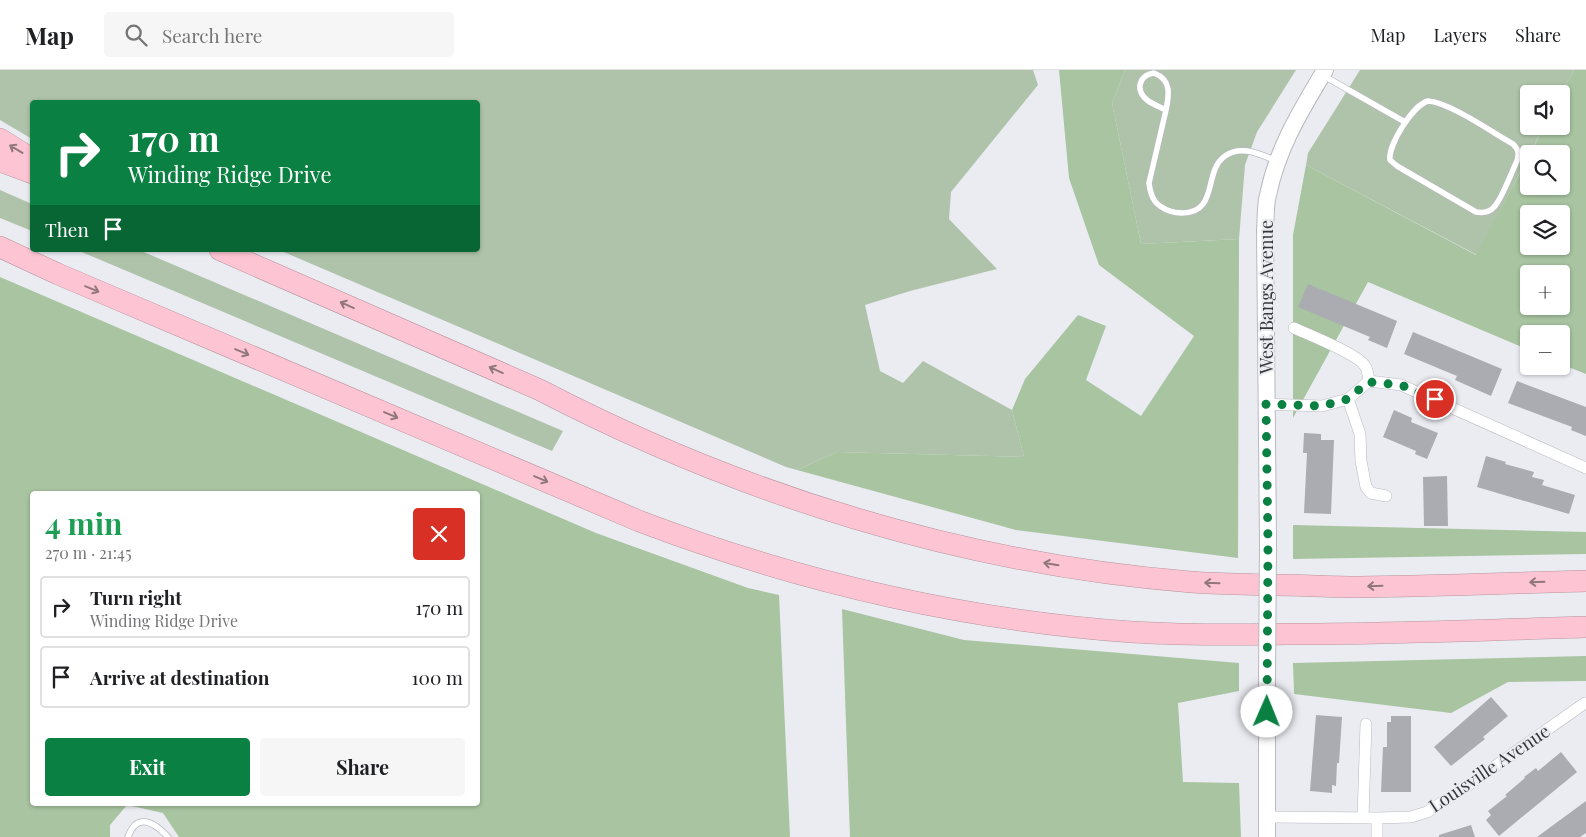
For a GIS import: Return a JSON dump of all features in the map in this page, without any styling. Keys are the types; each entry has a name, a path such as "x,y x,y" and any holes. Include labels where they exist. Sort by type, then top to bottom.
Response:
{"highway":[{"path":"0,140 30,158"},
{"path":"0,161 30,172"},
{"path":"0,247 58,274 639,521 723,551 863,591 957,610 1025,621 1192,635 1350,634 1586,627"},
{"path":"225,252 540,390 585,413 700,463 769,490 831,511 927,538 1045,563 1102,572 1194,582 1357,587 1586,580"},
{"path":"0,256 58,274"}],"street":[{"name":"West Bangs Avenue","path":"1267,837 1268,543 1265,230 1268,197 1278,161 1296,118 1324,73"},
{"path":"1294,328 1362,362 1367,367 1368,382"},
{"path":"1266,404 1322,406 1348,399 1368,382 1401,385 1586,468"},
{"path":"1348,399 1360,434 1361,461 1366,487 1371,493 1386,496"},
{"name":"Louisville Avenue","path":"1267,817 1411,817 1427,812 1585,703"},
{"path":"1363,818 1366,724"},
{"path":"1377,818 1377,837"}],"lane":[{"path":"1166,110 1149,102 1142,94 1140,82 1144,76 1154,73 1160,76 1166,82 1170,91 1166,110 1149,183 1153,200 1166,210 1185,213 1192,212 1200,207 1209,192 1213,173 1218,162 1231,152 1246,150 1278,161"},
{"path":"1324,73 1405,122"},
{"path":"1436,101 1513,144 1519,154 1517,161 1494,208 1488,212 1476,212 1397,166 1390,160 1392,149 1405,122 1419,104 1436,101"},
{"path":"128,837 137,824 147,822 158,826 168,837"}],"green space":[{"path":"0,70 1033,70 1038,85 951,192 949,219 997,269 910,291 865,305 880,371 903,383 923,361 1012,410 1024,457 837,452 797,470 786,467 284,252 480,252 480,100 30,100 30,138 0,120"},
{"path":"1059,70 1125,70 1112,103 1141,244 1239,239 1238,558 1016,530 797,470 837,452 1024,457 1012,410 1025,379 1078,315 1106,326 1086,380 1141,416 1194,336 1099,265 1069,178"},
{"path":"1125,70 1296,70 1257,132 1245,165 1239,239 1141,244 1112,103"},
{"path":"1360,70 1574,70 1566,85 1520,85 1520,135 1539,135 1534,145 1520,145 1520,172 1477,255 1306,165 1308,153"},
{"path":"1574,70 1586,70 1586,374 1570,368 1570,325 1520,325 1520,346 1368,282 1293,418 1293,235 1306,165 1476,255 1520,173 1520,195 1570,195 1570,145 1534,145 1540,135 1570,135 1570,85 1566,85"},
{"path":"0,190 30,203 30,230 0,218"},
{"path":"82,252 144,252 563,431 552,451"},
{"path":"0,277 596,533 748,588 779,595 790,837 179,837 163,813 132,806 480,806 480,491 30,491 30,806 126,806 110,825 110,837 0,837"},
{"path":"1293,525 1586,532 1586,554 1293,559"},
{"path":"842,609 964,640 1239,663 1239,691 1178,703 1183,782 1239,783 1241,837 850,837"},
{"path":"1586,656 1586,681 1508,682 1451,713 1294,694 1293,663"}],"building":[{"path":"1308,284 1397,321 1387,348 1368,340 1370,337 1298,307"},
{"path":"1413,332 1502,369 1491,396 1455,380 1457,376 1404,354"},
{"path":"1517,381 1586,407 1586,436 1571,430 1572,427 1508,403"},
{"path":"1394,410 1412,418 1411,422 1438,433 1427,459 1415,454 1416,451 1383,437"},
{"path":"1304,433 1321,434 1321,440 1334,440 1331,514 1304,513 1307,453 1303,453"},
{"path":"1486,456 1506,462 1505,464 1534,472 1532,477 1544,480 1542,485 1575,495 1569,514 1477,487"},
{"path":"1447,476 1448,526 1424,526 1423,477"},
{"path":"1491,697 1508,716 1483,737 1485,739 1451,766 1434,747"},
{"path":"1316,715 1342,717 1336,786 1332,785 1332,793 1310,791"},
{"path":"1391,716 1411,716 1411,792 1381,792 1383,747 1387,747 1387,722 1391,722"},
{"path":"1561,752 1577,772 1499,836 1486,820 1491,815 1488,811 1507,796 1505,795 1524,777 1536,768 1538,771"},
{"path":"1586,801 1586,833 1580,837 1537,837"},
{"path":"1471,825 1475,837 1439,837 1439,835"}],"route":[{"path":"1267,712 1268,543 1266,404 1322,406 1348,399 1368,382 1401,385 1435,399"}]}
